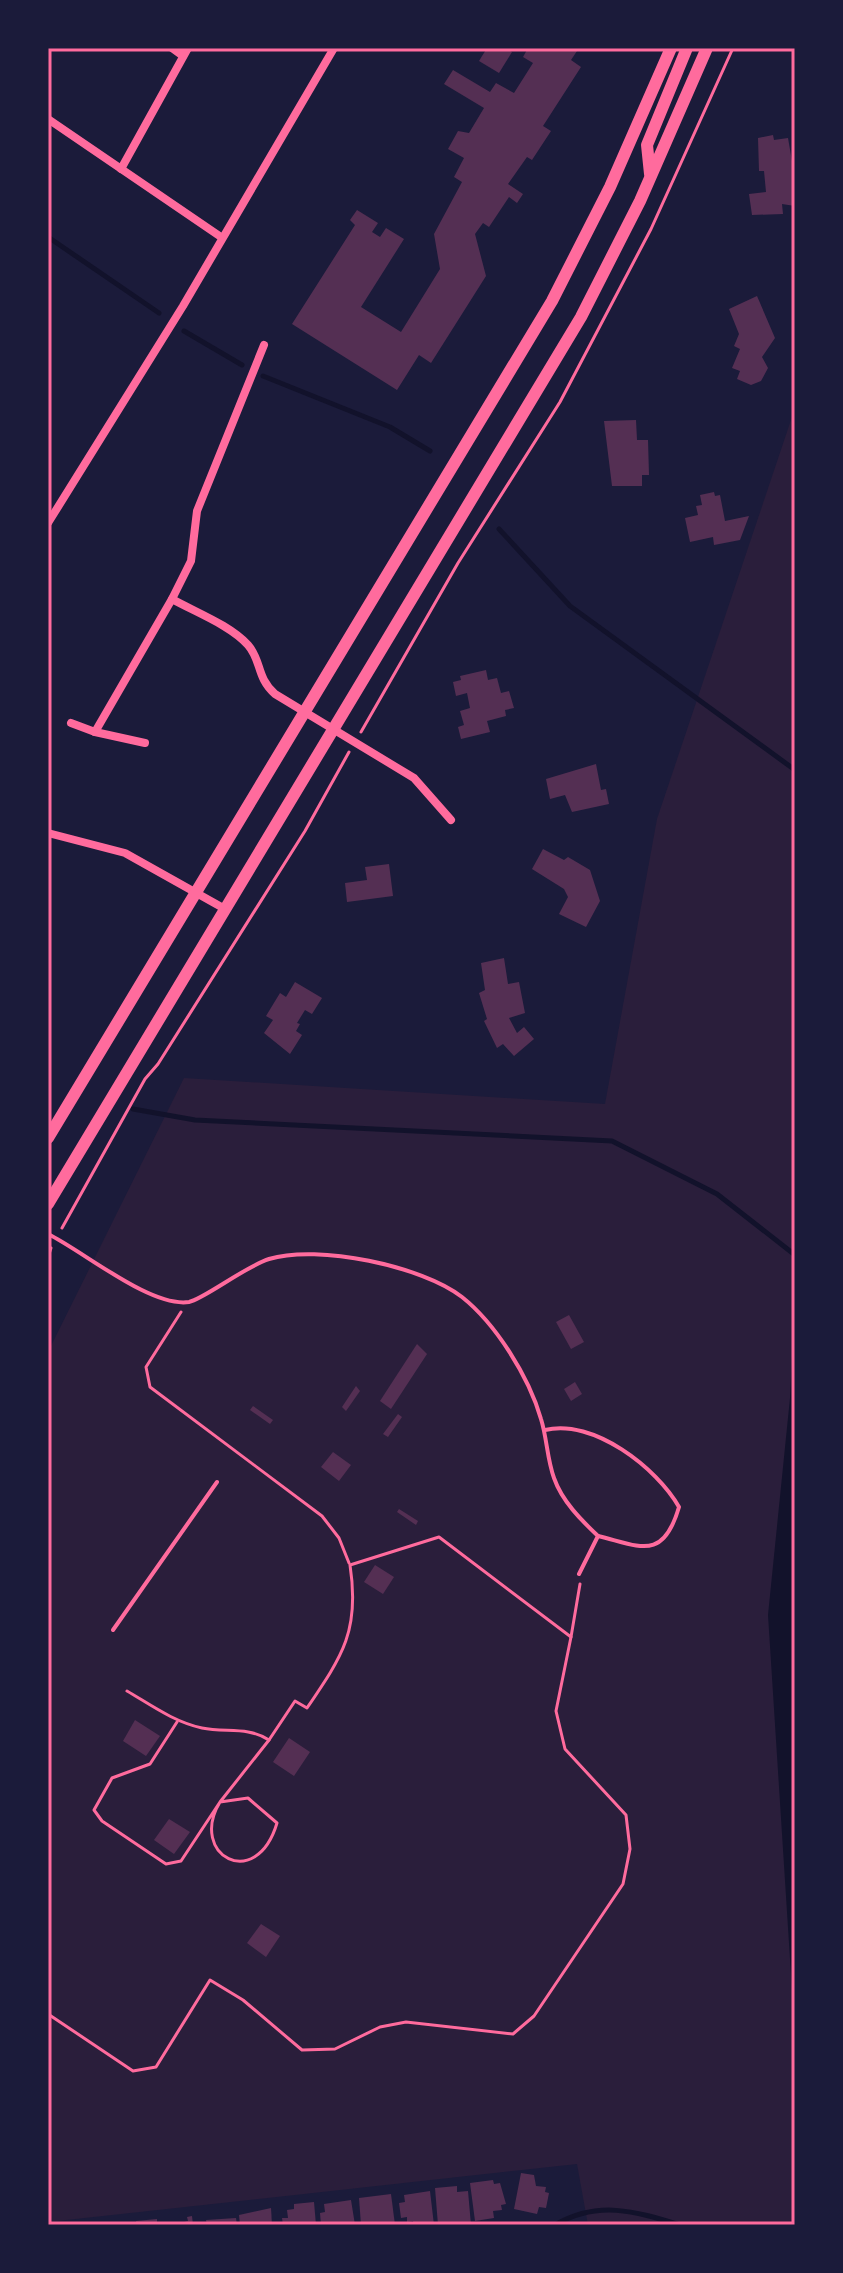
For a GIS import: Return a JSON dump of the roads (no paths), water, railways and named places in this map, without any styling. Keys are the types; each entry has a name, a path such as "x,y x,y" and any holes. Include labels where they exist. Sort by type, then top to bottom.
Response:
{"main road":[{"path":"48,1138 572,266 671,48"},
{"path":"651,178 647,145 687,48"},
{"path":"48,1204 581,317 651,178 707,48"}],"street":[{"path":"121,169 185,52 172,48"},
{"path":"48,523 334,48"},
{"path":"48,119 221,237"},
{"path":"95,732 191,561 197,511 264,345"},
{"path":"172,599 241,639 253,654 260,679 266,686 414,778 451,820"},
{"path":"71,723 95,732 145,743"},
{"path":"48,833 125,853 225,909"}],"lane":[{"path":"48,1234 161,1299 188,1302 269,1258 292,1255 373,1263 417,1273 464,1298 496,1335 532,1396 544,1430 554,1480 577,1516 598,1536 644,1549 656,1545 675,1523 679,1507 652,1475 613,1447 588,1433 544,1430"},
{"path":"113,1630 217,1482"},
{"path":"579,1574 598,1536"}],"waterway":[{"path":"48,237 159,313"},
{"path":"184,331 242,365"},
{"path":"263,376 390,427 430,451"},
{"path":"499,529 570,606 795,770"},
{"path":"133,1109 195,1120 612,1141 717,1194 795,1255"},
{"path":"555,2225 586,2212 601,2210 632,2212 680,2225"}]}
